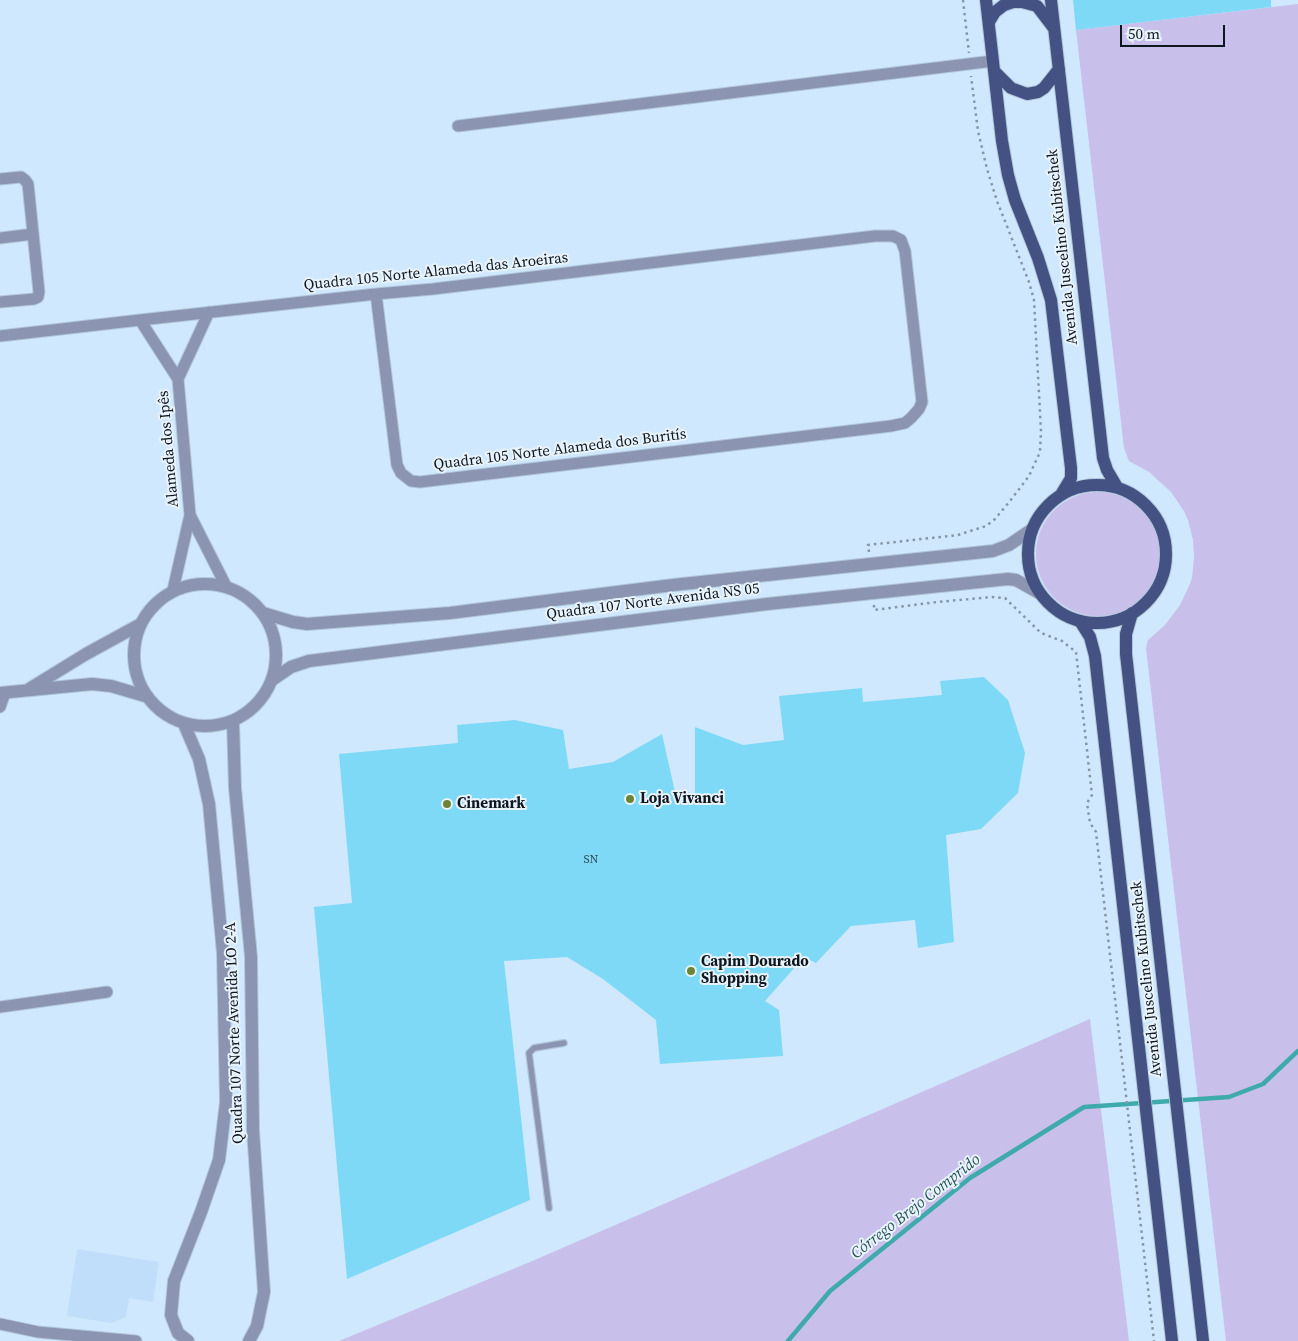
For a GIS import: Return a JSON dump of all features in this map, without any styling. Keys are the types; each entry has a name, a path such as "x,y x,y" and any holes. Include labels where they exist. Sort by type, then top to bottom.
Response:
{"main road":[{"name":"Avenida Juscelino Kubitschek","path":"986,0 1002,146 1008,176 1051,300 1072,468 1071,478 1062,493"},
{"name":"Avenida Juscelino Kubitschek","path":"1051,0 1104,462 1110,477 1118,487"},
{"path":"989,22 995,12 1006,4 1026,2 1034,4 1041,10 1055,32"},
{"path":"994,66 1011,88 1027,94 1038,92 1044,88 1059,69"},
{"path":"1087,484 1118,487 1135,495 1151,511 1162,531 1166,550 1164,570 1156,590 1145,603 1132,613 1121,619 1104,623 1080,621 1057,611 1040,593 1032,578 1028,561 1028,545 1032,530 1042,510 1062,493 1087,484"},
{"name":"Avenida Juscelino Kubitschek","path":"1132,613 1126,634 1126,654 1203,1341"},
{"name":"Avenida Juscelino Kubitschek","path":"1080,621 1090,637 1096,656 1108,785 1172,1341"}],"street":[{"path":"458,126 994,66"},
{"path":"0,179 21,177 28,184 39,292 38,298 34,300 0,302"},
{"path":"0,238 33,234"},
{"name":"Quadra 105 Norte Alameda das Aroeiras","path":"0,336 434,289 875,236 896,237 904,244 922,395 920,409 905,423"},
{"name":"Quadra 105 Norte Alameda dos Buritís","path":"376,294 397,465 400,473 411,481 420,482 905,423"},
{"name":"Alameda dos Ipês","path":"178,379 209,312"},
{"name":"Alameda dos Ipês","path":"140,320 178,379 190,515 173,590"},
{"name":"Alameda dos Ipês","path":"190,515 226,586"},
{"name":"Quadra 107 Norte Avenida NS 05","path":"262,613 307,624 450,612 673,585 993,551 1009,545 1032,530"},
{"name":"Quadra 107 Norte Avenida NS 05","path":"272,680 291,667 309,661 767,604 1008,579 1016,580 1040,593"},
{"path":"208,583 226,586 246,596 262,613 276,645 272,680 263,697 250,712 233,722 208,727 184,724 162,714 145,696 135,673 133,649 139,625 153,605 173,590 190,584 208,583"},
{"path":"27,690 86,654 139,625"},
{"path":"0,707 2,693 92,684 111,686 145,696"},
{"name":"Quadra 107 Norte Avenida LO 2-A","path":"233,722 235,788 251,957 253,1130 264,1292 257,1326 249,1341"},
{"name":"Quadra 107 Norte Avenida LO 2-A","path":"184,724 199,759 209,804 223,953 226,1102 219,1160 174,1281 171,1315 178,1333 188,1341"},
{"path":"0,1007 108,992"},
{"path":"0,1324 38,1332 136,1341"}],"lane":[{"path":"549,1208 529,1053 534,1048 564,1044"}],"path":[{"path":"1123,1061 1154,1341"}],"shaded area":[{"path":"1298,4 1298,1341 1226,1341 1146,648 1148,640 1165,625 1180,605 1189,586 1192,578 1194,557 1193,540 1184,511 1171,492 1149,472 1129,461 1124,448 1076,30"},
{"path":"1098,492 1122,497 1141,511 1155,530 1160,554 1155,578 1141,597 1122,611 1098,616 1074,611 1055,597 1041,578 1036,554 1041,530 1055,511 1074,497"},
{"path":"1090,1019 1129,1341 339,1341 530,1262"},
{"path":"77,1249 159,1262 153,1302 129,1298 126,1317 111,1323 67,1316"}],"building":[{"path":"1073,0 1271,0 1271,7 1076,30"},
{"name":"Capim Dourado Shopping","path":"984,677 1008,700 1025,753 1018,793 981,829 946,835 954,942 918,948 915,920 851,926 816,963 804,957 765,1001 779,1010 783,1056 660,1064 656,1020 603,979 567,957 504,961 530,1200 347,1279 314,907 352,903 339,754 458,743 457,725 515,720 563,730 569,769 613,762 662,734 675,792 695,793 695,727 743,745 784,740 779,696 862,688 863,702 942,695 940,681"}],"waterway":[{"name":"Córrego Brejo Comprido","path":"788,1341 830,1291 970,1178 1084,1107 1229,1097 1263,1084 1298,1051"}],"place":[{"name":"Loja Vivanci","path":"630,799"},
{"name":"Cinemark","path":"447,804"},
{"name":"Capim Dourado Shopping","path":"691,971"}]}
